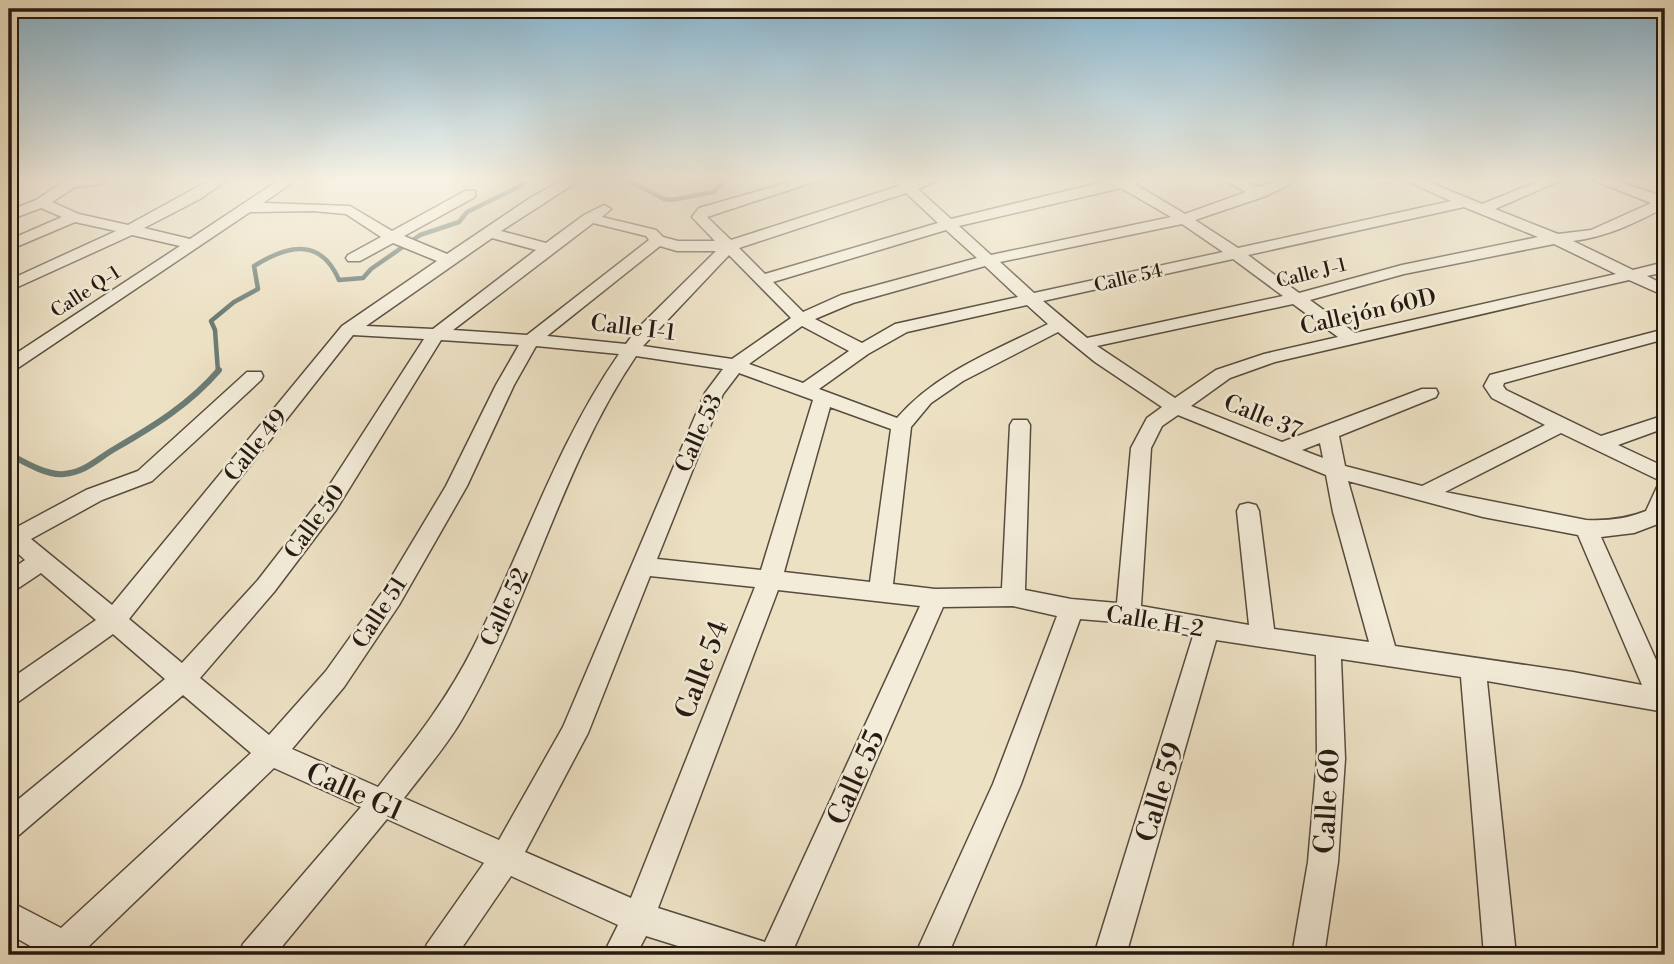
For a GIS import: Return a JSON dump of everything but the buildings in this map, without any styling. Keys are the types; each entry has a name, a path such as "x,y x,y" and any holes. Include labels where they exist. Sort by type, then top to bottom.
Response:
{"street":[{"path":"9,245 55,225"},
{"path":"108,225 194,244"},
{"path":"9,286 140,225"},
{"name":"Calle Q-1","path":"9,366 223,225"},
{"path":"373,225 390,236 447,260"},
{"path":"354,258 411,225"},
{"name":"Calle 49","path":"9,694 113,621 348,330 447,260 503,225"},
{"name":"Calle 50","path":"9,825 182,680 266,586 328,505 434,337 580,225"},
{"name":"Calle 50","path":"629,225 651,233 658,240"},
{"path":"707,225 801,319 862,349"},
{"path":"658,240 677,246 729,246 787,225"},
{"path":"763,280 946,225"},
{"name":"Calle 37","path":"950,225 1059,325 1174,406 1279,450 1336,471 1423,494 1483,509 1586,528 1609,529 1634,525 1655,516 1665,492"},
{"name":"Calle 53","path":"438,955 506,858 574,733 714,393 735,365 801,319 847,299 988,260 1155,225"},
{"path":"1193,225 1298,298 1352,340"},
{"name":"Calle 54","path":"619,955 639,918 770,579 814,395 862,349 901,328 1362,225"},
{"path":"1523,225 1665,291"},
{"name":"Calle J-1","path":"1084,344 1213,314 1298,298 1402,270 1618,225"},
{"path":"492,233 548,248"},
{"name":"Calle 51","path":"65,953 271,753 335,679 391,597 456,486 505,386 531,340 658,240"},
{"name":"Calle 52","path":"254,955 383,803 451,714 485,650 589,419 643,333 729,246"},
{"name":"Callejón 60D","path":"1128,613 1142,448 1154,422 1223,374 1247,365 1665,267"},
{"path":"880,590 901,426 924,399 956,377 1059,325"},
{"name":"Calle I-1","path":"348,330 434,337 531,340 631,350 735,365 901,426"},
{"path":"1665,334 1497,380 1493,386 1499,394 1665,476"},
{"path":"12,535 94,495 145,476 254,376"},
{"path":"1279,450 1429,393"},
{"path":"1602,443 1665,421"},
{"path":"1013,597 1020,425"},
{"path":"1423,494 1560,425"},
{"path":"1328,432 1344,512 1384,653"},
{"path":"1248,511 1263,637"},
{"path":"1586,528 1663,700"},
{"name":"Calle G1","path":"12,535 271,753 639,918 758,955"},
{"path":"9,583 41,560"},
{"name":"Calle H-2","path":"643,565 935,598 1013,597 1071,609 1128,613 1207,629 1384,653 1663,700"},
{"name":"Calle 55","path":"775,955 935,598"},
{"path":"931,955 964,890 1041,695 1071,609"},
{"name":"Calle 59","path":"1110,955 1207,629"},
{"name":"Calle 60","path":"1308,955 1323,862 1331,759 1328,646"},
{"path":"1473,668 1500,955"},
{"path":"9,917 65,953"}],"waterway":[{"path":"218,371 215,330 211,321 234,302 258,289 254,266 278,254 301,249 322,256 339,280 363,278 371,269 420,235 450,225"},
{"path":"9,454 50,473 79,471 171,413 218,371"}]}
